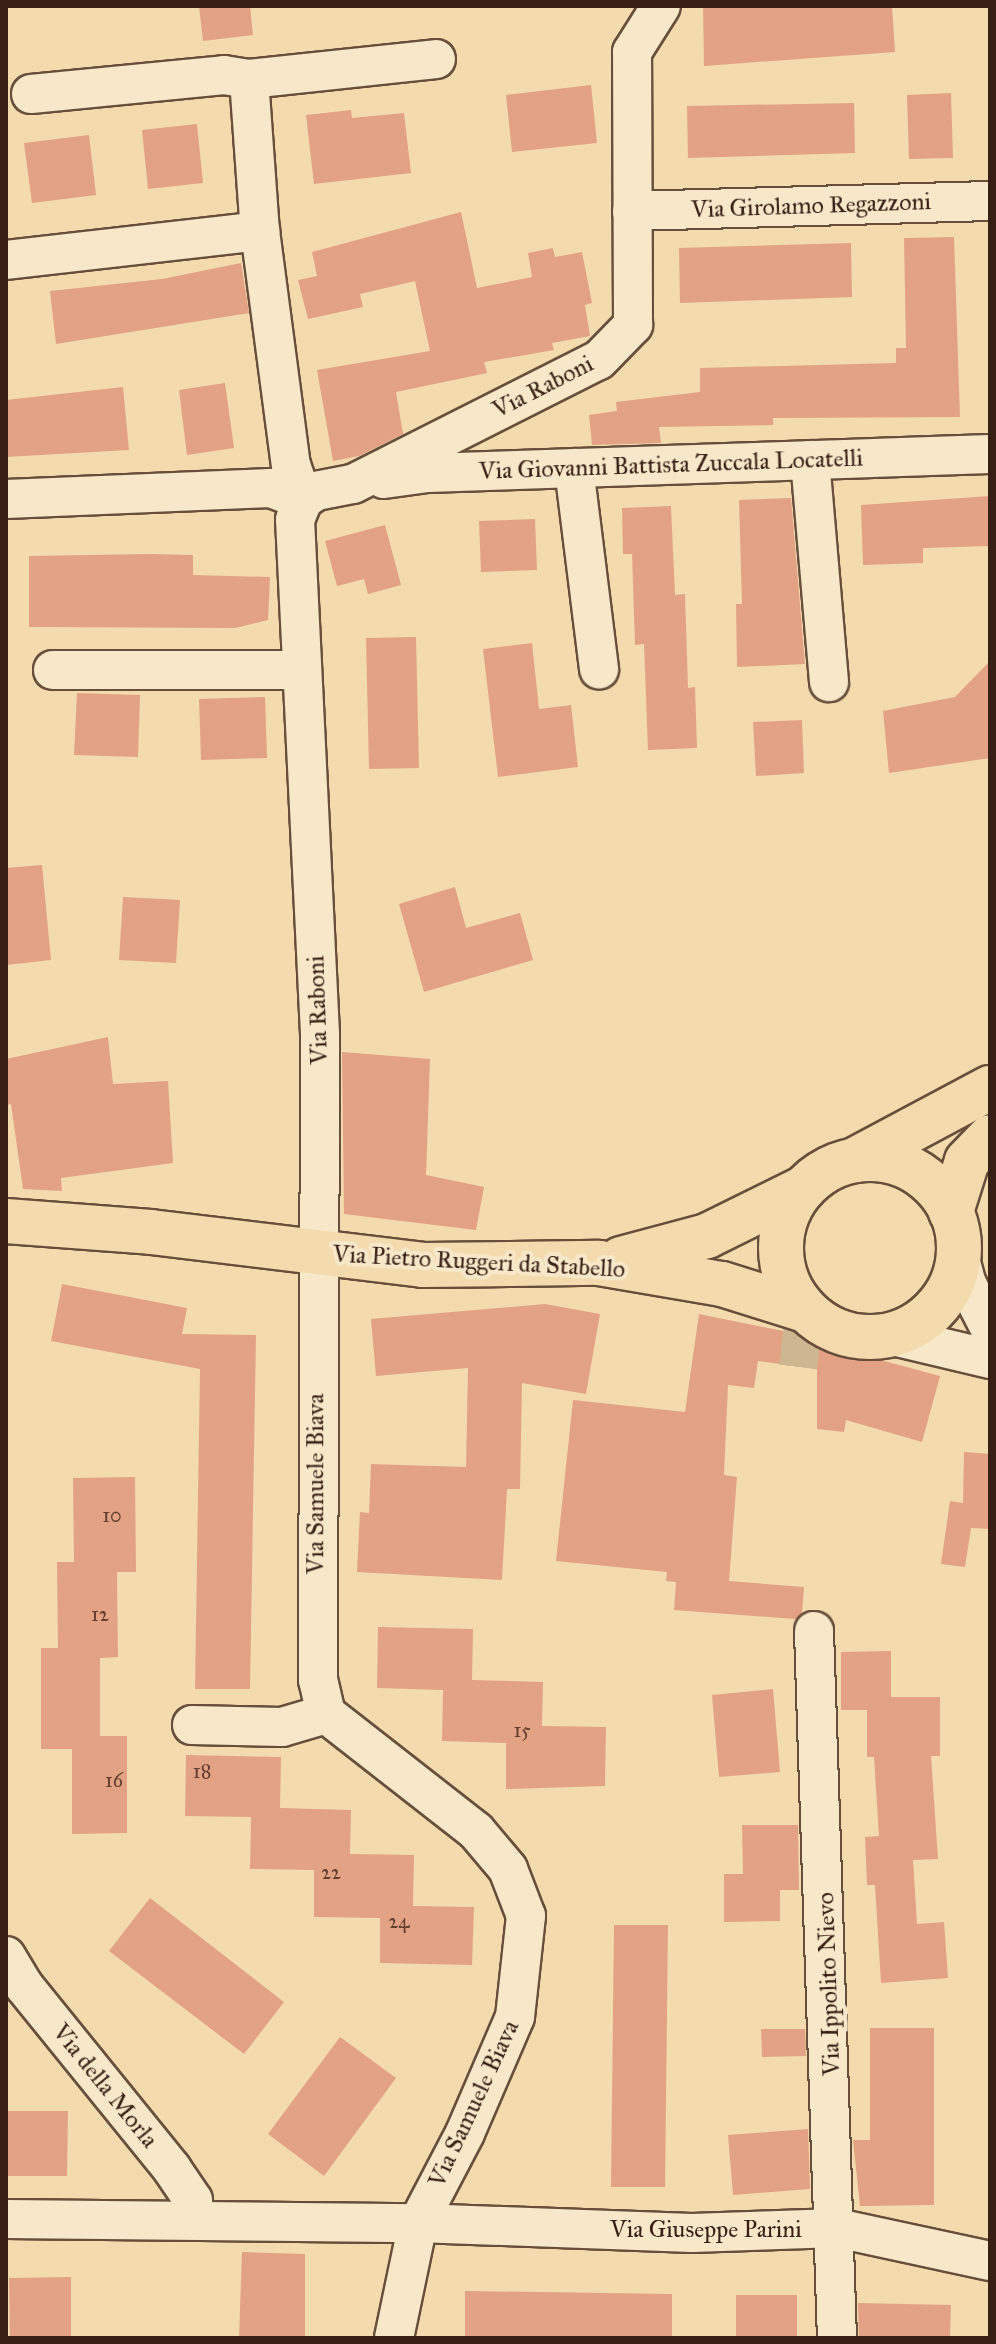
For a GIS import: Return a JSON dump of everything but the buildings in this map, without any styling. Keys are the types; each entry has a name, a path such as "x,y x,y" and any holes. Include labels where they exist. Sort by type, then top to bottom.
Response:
{"main road":[{"path":"855,1160 990,1088"},
{"path":"951,1212 967,1161 990,1137"},
{"name":"Via Pietro Ruggeri da Stabello","path":"6,1221 151,1232 423,1265 599,1263 722,1284 804,1319 845,1334 889,1335 915,1325 937,1307 952,1282 959,1255 951,1212 935,1187 912,1169 885,1160 855,1160 828,1170 804,1188 787,1214 781,1258 789,1287 804,1319"},
{"path":"599,1263 678,1247 764,1212 804,1188"}],"street":[{"name":"Via Raboni","path":"318,1254 320,1034 295,520 303,500 316,491 353,484 599,360 633,325 632,52 661,6"},
{"path":"31,94 224,75 249,79 436,59"},
{"path":"249,79 260,231 291,465 303,500"},
{"name":"Via Girolamo Regazzoni","path":"632,211 990,201"},
{"path":"6,260 260,231"},
{"name":"Via Giovanni Battista Zuccala Locatelli","path":"353,484 428,473 990,454"},
{"path":"810,460 829,682"},
{"path":"574,468 599,669"},
{"path":"6,499 271,488 303,500"},
{"path":"53,670 301,670"},
{"name":"Via Samuele Biava","path":"318,1254 317,1636 318,1680 326,1714 476,1831 508,1869 526,1916 515,2017 465,2133 418,2223 394,2338"},
{"name":"Via Pietro Ruggeri da Stabello","path":"959,1255 966,1282 990,1329"},
{"name":"Via Pietro Ruggeri da Stabello","path":"889,1335 990,1359"},
{"name":"Via Ippolito Nievo","path":"814,1631 837,2228 837,2338"},
{"path":"192,1725 282,1727 326,1714"},
{"name":"Via della Morla","path":"6,1956 24,1986 172,2169 193,2200 194,2219"},
{"path":"6,2219 418,2223"},
{"name":"Via Giuseppe Parini","path":"418,2223 692,2233 837,2228 990,2261"}],"tunnel":[{"path":"798,1367 803,1328"}]}
